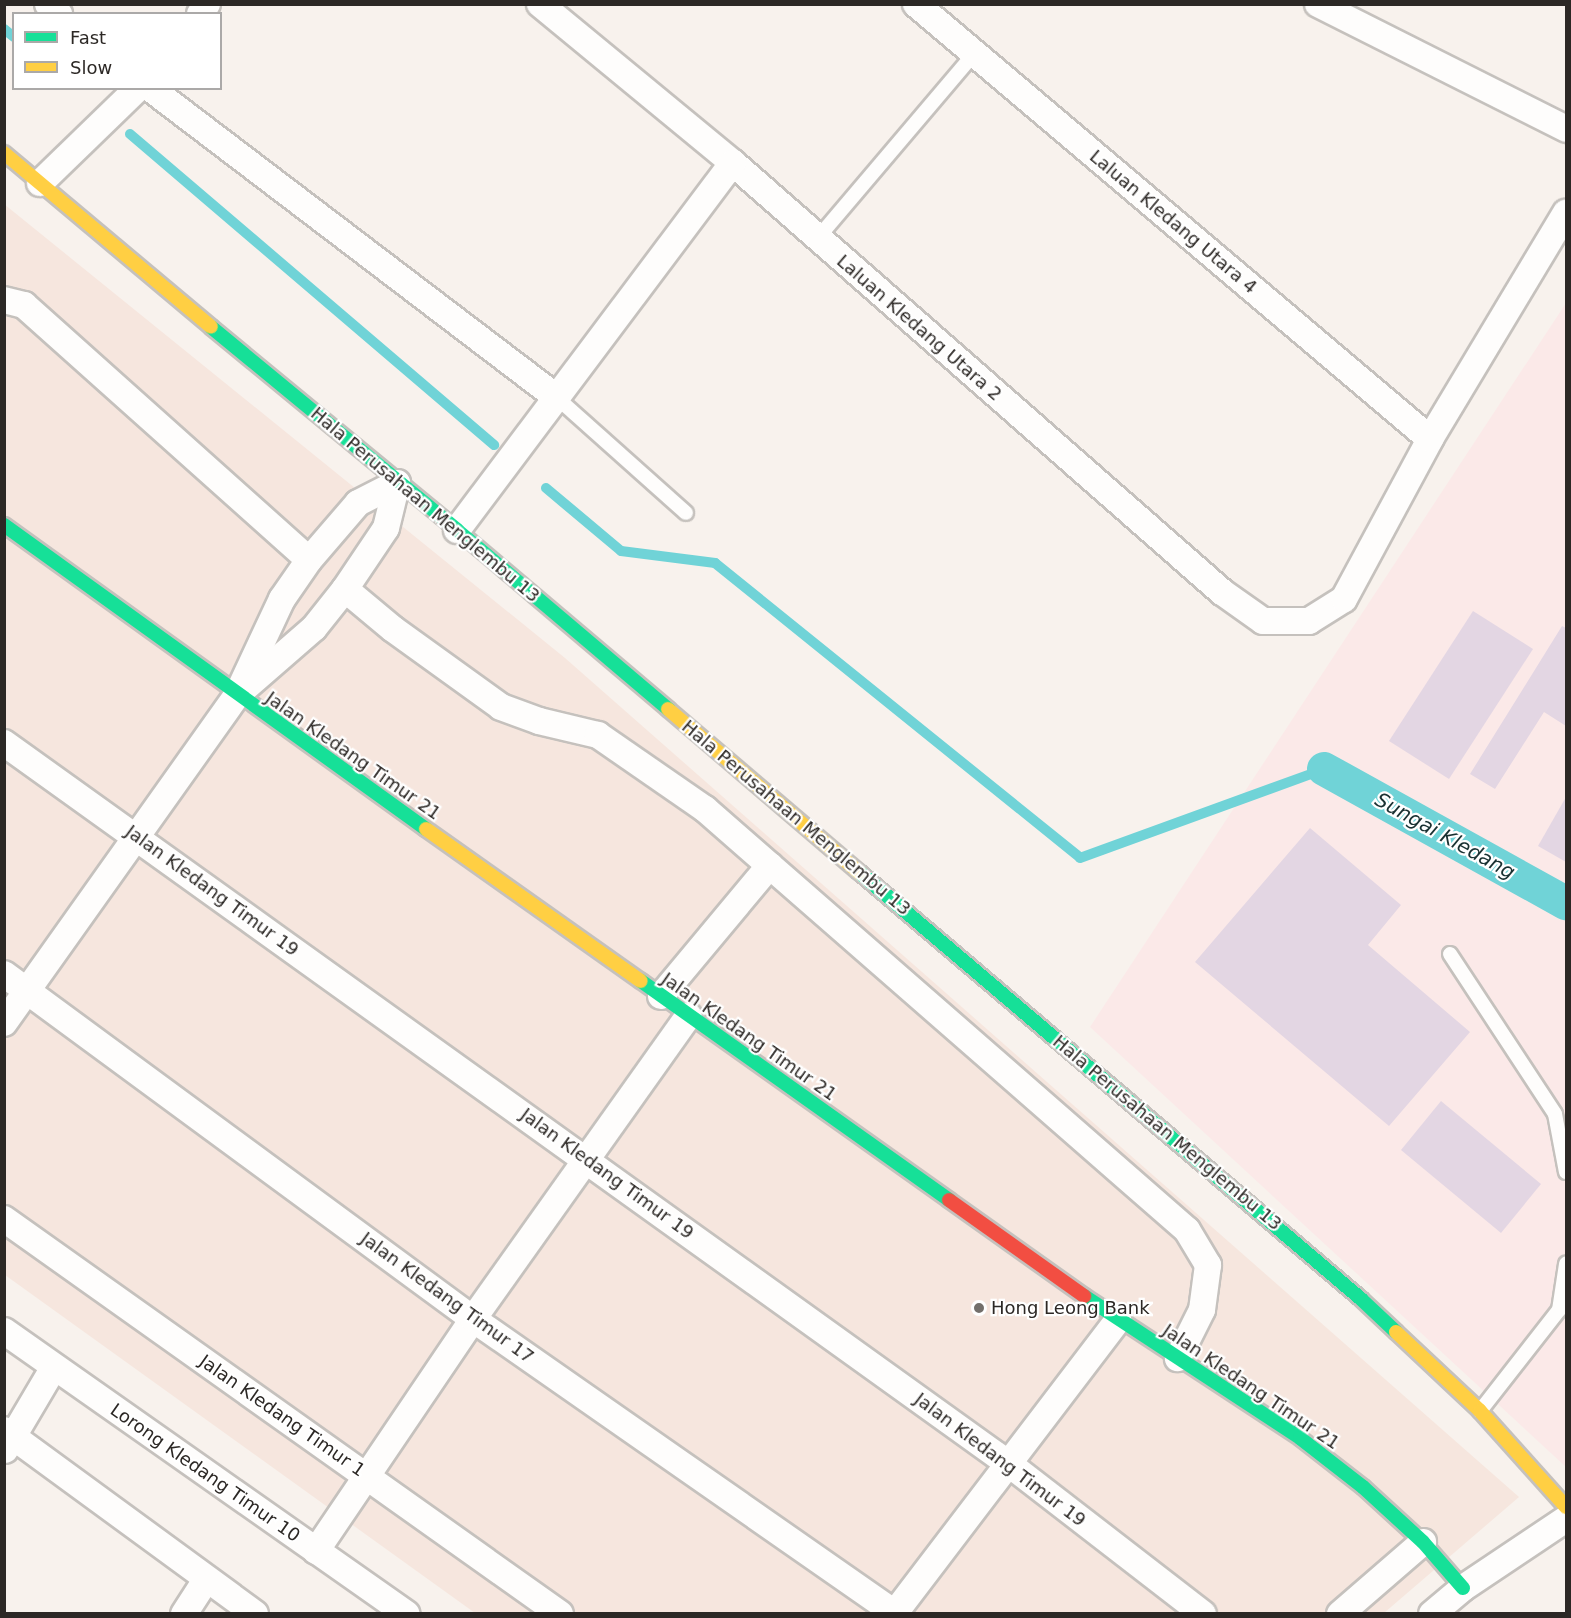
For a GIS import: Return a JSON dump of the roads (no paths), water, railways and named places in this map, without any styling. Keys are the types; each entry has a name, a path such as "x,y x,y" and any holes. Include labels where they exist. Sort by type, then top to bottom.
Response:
{"street":[{"name":"Laluan Kledang Utara 2","path":"540,4 734,163 817,239 1222,592 1263,621 1309,621 1344,598 1430,438"},
{"name":"Laluan Kledang Utara 4","path":"916,4 1430,438"},
{"path":"1318,4 1566,129"},
{"path":"40,183 136,90"},
{"path":"153,90 556,397"},
{"name":"Hala Perusahaan Menglembu 13","path":"4,153 397,483 457,530 1361,1299 1480,1411 1566,1507"},
{"path":"457,530 734,163"},
{"path":"1430,438 1566,213"},
{"path":"4,300 24,305 309,560"},
{"path":"4,1023 237,696 282,598 309,560 358,503 397,483"},
{"path":"237,696 314,628 345,589 386,528 397,483"},
{"name":"Jalan Kledang Timur 21","path":"4,525 237,696 1118,1320 1300,1438 1363,1487 1423,1542 1462,1588"},
{"path":"345,589 393,629 501,707 539,721 598,735 705,809 1187,1230 1208,1265 1202,1310 1178,1358"},
{"name":"Jalan Kledang Timur 19","path":"4,743 1008,1464 1203,1614"},
{"path":"661,996 770,865"},
{"name":"Jalan Kledang Timur 17","path":"4,974 473,1318 895,1613"},
{"path":"316,1551 473,1318 688,1016"},
{"name":"Jalan Kledang Timur 1","path":"4,1220 560,1614"},
{"path":"895,1613 1118,1320"},
{"name":"Lorong Kledang Timur 10","path":"4,1331 406,1614"},
{"path":"54,1367 8,1439 255,1614"},
{"path":"1432,1614 1462,1588 1566,1519"},
{"path":"1340,1614 1423,1542"},
{"path":"184,1614 206,1580"}],"lane":[{"path":"817,239 974,54"},
{"path":"556,397 686,513"},
{"path":"1450,954 1555,1114 1566,1172"},
{"path":"1480,1411 1559,1310 1566,1264"}],"waterway":[{"path":"4,29 12,35"},
{"path":"130,134 494,445"},
{"path":"546,488 621,551 715,563 1080,858 1324,769"},
{"name":"Sungai Kledang","path":"1324,769 1566,903"}],"place":[{"name":"Hong Leong Bank","path":"979,1308"}]}
